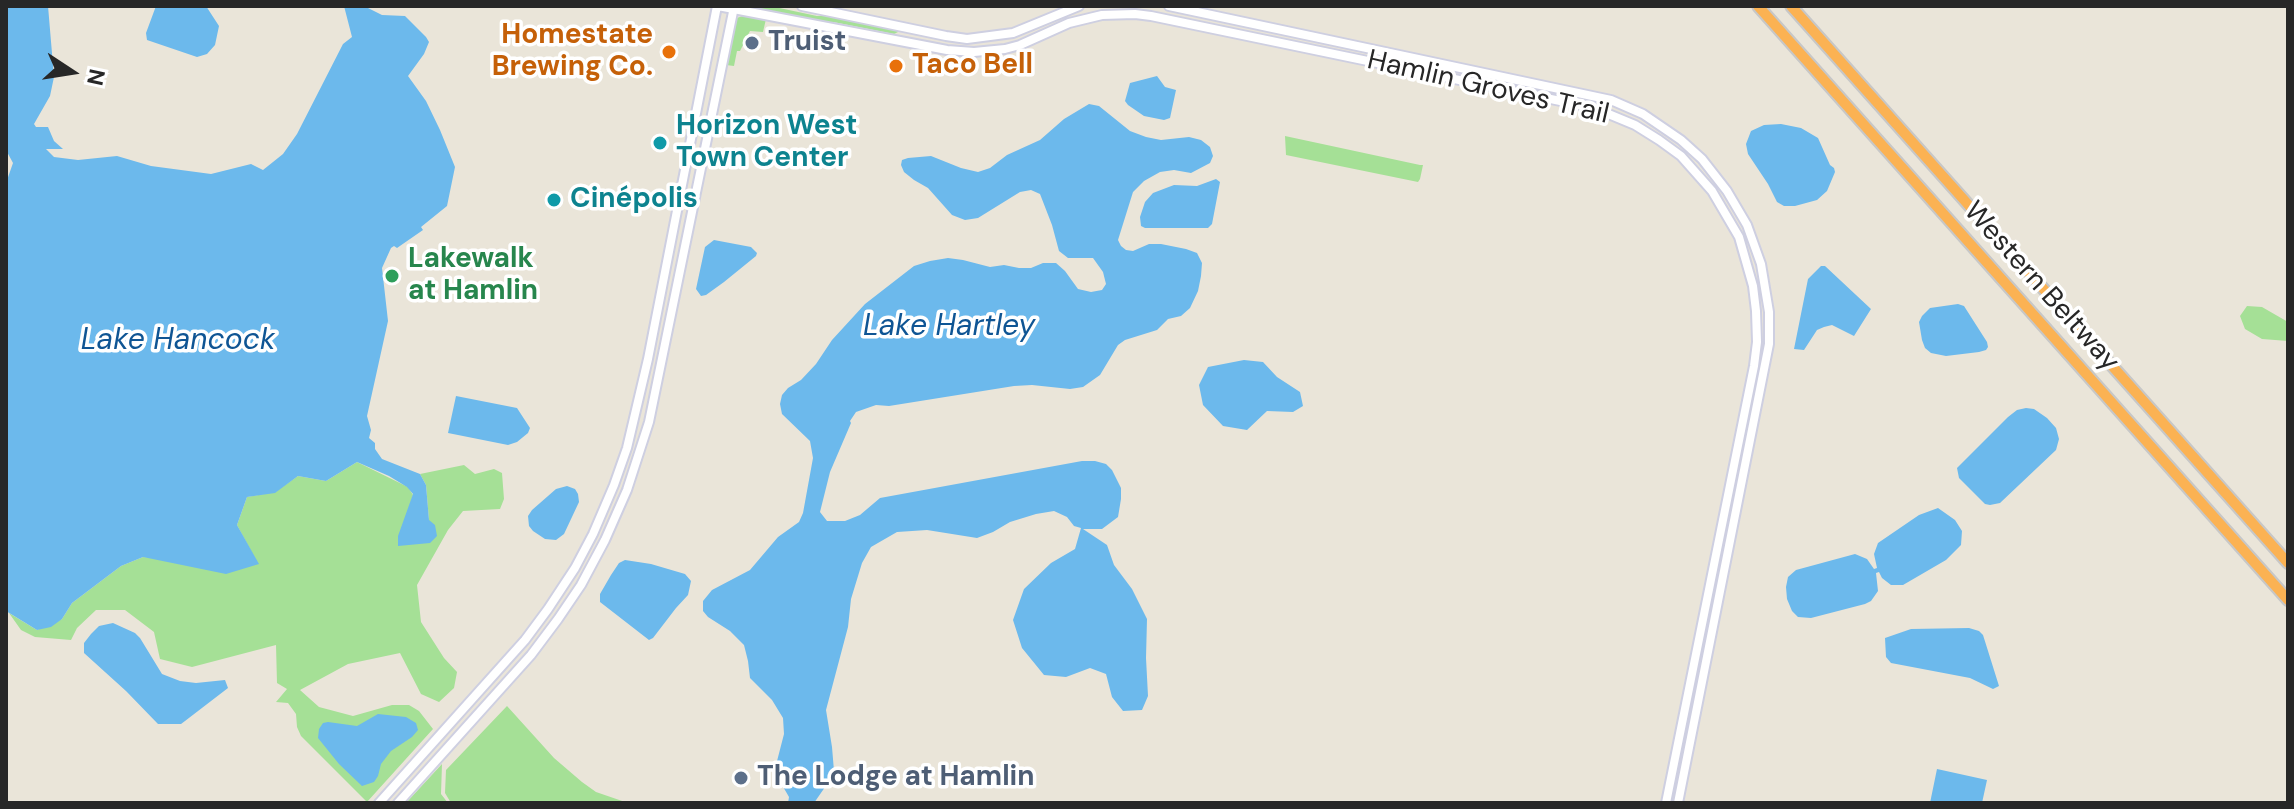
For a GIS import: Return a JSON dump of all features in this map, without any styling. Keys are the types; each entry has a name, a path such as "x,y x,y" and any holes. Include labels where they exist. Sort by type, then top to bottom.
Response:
{"highway":[{"name":"Western Beltway","path":"1758,6 2288,600"},
{"name":"Western Beltway","path":"1791,6 2288,563"}],"street":[{"name":"Hamlin Groves Trail","path":"718,6 947,50 974,52 1020,45 1081,19 1135,14 1577,104 1616,116 1650,134 1691,166 1712,191 1739,237 1753,286 1757,327 1754,366 1667,798"},
{"path":"379,803 525,640 575,568 614,485 627,448 648,359 718,6"},
{"path":"802,6 967,39 1013,33 1079,6"},
{"name":"Hamlin Groves Trail","path":"1169,6 1589,94 1631,109 1670,132 1702,159 1727,191 1747,225 1761,264 1768,303 1769,344 1679,799"},
{"path":"398,803 531,655 558,619 593,562 627,490 649,422 734,8"},
{"path":"1741,430 1752,432"},
{"path":"1667,798 1679,799"}],"green space":[{"path":"747,6 770,6 817,16 834,16 897,29 898,32 894,34 819,22"},
{"path":"745,15 766,19 763,32 750,31 740,51 737,51 734,66 726,65 734,24 737,18"},
{"path":"1285,136 1423,165 1420,179 1418,182 1286,155"},
{"path":"2247,306 2262,307 2288,322 2288,341 2262,339 2245,329 2240,316"},
{"path":"357,462 408,487 413,495 408,511 429,520 426,485 420,474 464,465 475,474 494,469 502,473 504,499 500,509 463,511 448,530 417,585 421,622 457,672 454,688 439,702 421,694 400,653 348,664 300,690 319,707 353,716 392,705 409,705 419,711 433,729 367,802 301,736 296,714 288,703 276,702 287,689 277,683 276,645 192,667 160,659 154,632 125,610 96,610 77,628 71,640 35,637 21,630 9,613 37,630 62,619 72,603 121,566 143,557 258,564 237,525 247,497 275,492 298,476 326,481"},
{"path":"507,706 554,758 582,782 596,792 628,803 451,803 445,793 446,770"},
{"path":"442,764 441,794 448,803 406,803"}],"water":[{"name":"Lake Hancock","path":"6,6 48,6 54,77 50,96 34,124 36,127 48,127 54,141 63,149 46,149 54,157 78,160 117,156 151,166 211,174 251,164 263,170 283,154 297,134 343,44 352,37 344,6 364,6 382,15 405,16 426,37 429,42 424,54 408,76 426,101 455,167 447,206 421,227 423,230 397,248 391,248 382,268 388,321 367,416 371,430 369,438 375,443 375,449 382,459 420,474 426,485 429,520 435,525 437,536 430,543 398,546 398,536 413,494 389,476 357,462 326,481 298,476 275,493 247,497 237,525 259,564 226,574 143,557 121,566 72,603 62,619 51,627 37,630 6,611 6,183 13,163 6,150"},
{"path":"156,6 206,6 219,26 215,45 207,54 197,57 147,40 146,33"},
{"path":"1157,76 1165,87 1176,90 1170,118 1164,120 1144,116 1125,101 1130,83"},
{"name":"Lake Hartley","path":"1089,104 1099,106 1130,131 1146,137 1161,140 1189,137 1201,140 1210,147 1213,156 1210,163 1191,173 1174,170 1160,172 1133,192 1118,240 1126,250 1161,244 1197,253 1202,263 1201,276 1190,308 1181,316 1168,319 1157,330 1118,345 1100,375 1083,387 1014,386 889,406 876,405 856,412 830,472 820,512 827,521 845,521 860,515 880,498 1082,461 1106,464 1121,488 1118,517 1102,529 1083,529 1107,545 1114,565 1132,589 1147,619 1148,696 1142,710 1123,711 1112,697 1106,674 1090,668 1066,677 1044,675 1022,648 1013,620 1024,589 1051,563 1075,549 1081,528 1074,526 1067,517 1054,511 1036,514 977,538 927,530 897,532 871,547 862,563 851,599 848,627 826,710 832,747 832,777 814,803 788,803 789,797 778,778 776,765 784,734 783,718 772,700 750,678 744,645 703,611 703,601 712,590 750,570 778,537 799,522 803,513 813,458 810,441 782,414 782,395 816,364 832,340 865,304 914,266 948,258 990,267 1031,268 1043,263 1056,263 1078,289 1091,292 1102,290 1106,284 1103,272 1093,258 1068,258 1059,251 1040,194 1031,190 1020,192 978,218 965,220 952,215 928,188 904,172 901,165 902,160 908,158 931,156 978,172 1040,140 1064,119"},
{"path":"1764,125 1801,128 1818,138 1834,168 1827,191 1817,200 1795,206 1777,202 1748,154 1746,144 1751,131"},
{"path":"1216,179 1220,182 1212,224 1208,228 1141,226 1140,217 1145,202 1153,193 1174,185 1197,186"},
{"path":"714,240 751,247 757,253 724,282 701,296 696,289 705,247"},
{"path":"1821,266 1825,266 1871,309 1854,336 1832,325 1817,330 1804,350 1794,349 1808,279"},
{"path":"1964,306 1988,347 1979,352 1946,356 1931,353 1922,340 1919,322 1922,316 1930,308"},
{"path":"1244,360 1263,362 1277,377 1300,392 1303,406 1293,412 1267,411 1247,430 1223,426 1203,405 1199,385 1208,367"},
{"path":"456,396 517,408 530,428 528,433 508,445 448,433"},
{"path":"2026,408 2034,409 2056,428 2059,439 2056,450 2000,503 1985,504 1959,478 1957,468 2008,417"},
{"path":"567,486 575,489 579,502 564,534 556,540 545,539 529,526 528,516 556,489"},
{"path":"1938,508 1955,520 1962,531 1961,545 1946,560 1903,585 1891,585 1879,572 1876,573 1878,591 1865,604 1811,618 1798,617 1792,611 1786,587 1788,577 1796,570 1855,554 1867,559 1874,569 1877,568 1874,554 1878,543 1919,515"},
{"path":"625,560 685,574 691,581 688,595 649,640 600,602 600,594 611,575"},
{"path":"113,623 140,638 162,674 196,683 225,680 228,688 181,724 158,724 84,653 84,643 91,634 99,626"},
{"path":"1969,628 1979,631 1999,686 1993,689 1970,678 1891,663 1886,657 1885,638 1911,629"},
{"path":"378,714 406,717 416,723 418,730 391,751 381,764 374,782 362,786 318,738 319,729 328,722 357,726"},
{"path":"1937,769 1987,780 1982,803 1930,803"}],"place":[{"name":"Truist","path":"752,43"},
{"name":"Homestate Brewing Co.","path":"669,52"},
{"name":"Taco Bell","path":"896,66"},
{"name":"Horizon West Town Center","path":"660,143"},
{"name":"Cinépolis","path":"554,200"},
{"name":"Lakewalk at Hamlin","path":"392,276"},
{"name":"The Lodge at Hamlin","path":"741,778"}]}
